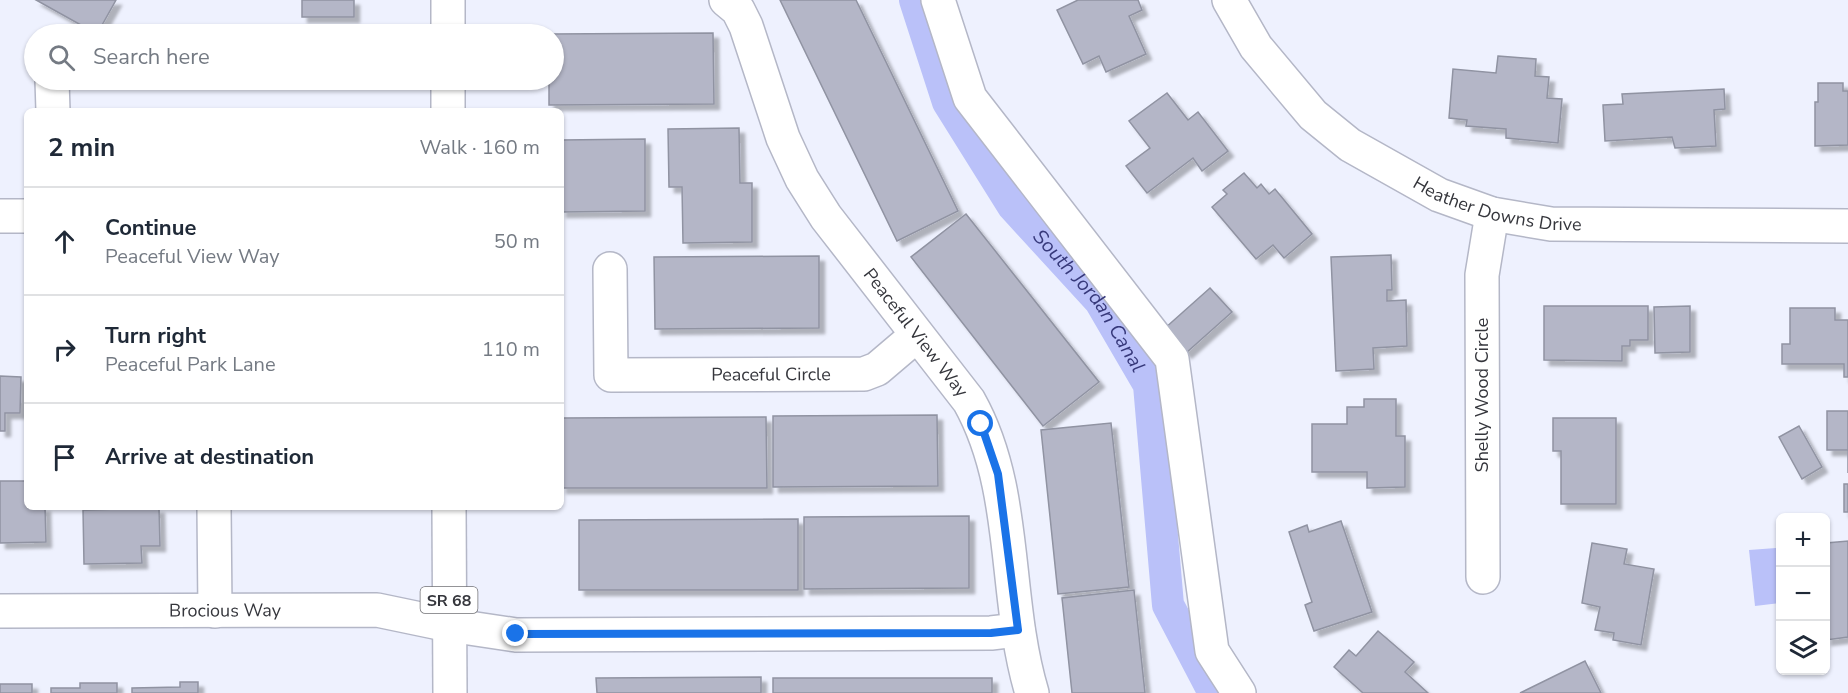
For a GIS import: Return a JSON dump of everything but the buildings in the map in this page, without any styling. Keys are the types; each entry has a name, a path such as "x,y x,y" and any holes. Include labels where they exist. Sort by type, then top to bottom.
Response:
{"street":[{"path":"448,0 448,24"},
{"name":"Peaceful View Way","path":"726,0 738,10 746,26 783,138 802,179 826,217 969,401 991,448 998,474 1018,630 1032,693"},
{"path":"938,0 970,98 1172,359 1212,651 1239,693"},
{"name":"Heather Downs Drive","path":"1229,0 1256,47 1313,115 1350,145 1439,195 1492,214 1551,224 1848,226"},
{"path":"52,90 53,108"},
{"path":"448,90 448,108"},
{"name":"Shelly Wood Circle","path":"1483,577 1482,275 1492,214"},
{"path":"0,216 24,216"},
{"name":"Peaceful Circle","path":"610,269 611,375 864,374 878,369 917,336"},
{"path":"214,510 215,610"},
{"name":"SR 68","path":"449,510 450,693"},
{"name":"Brocious Way","path":"0,611 377,610 449,625 516,634 991,633 1018,630"}],"water":[{"path":"1776,548 1776,603 1755,606 1749,550"}],"waterway":[{"name":"South Jordan Canal","path":"915,0 948,102 1013,206 1100,301 1149,385 1168,605 1214,693"}],"route":[{"path":"516,634 991,633 1018,630 998,474 981,424"}]}
